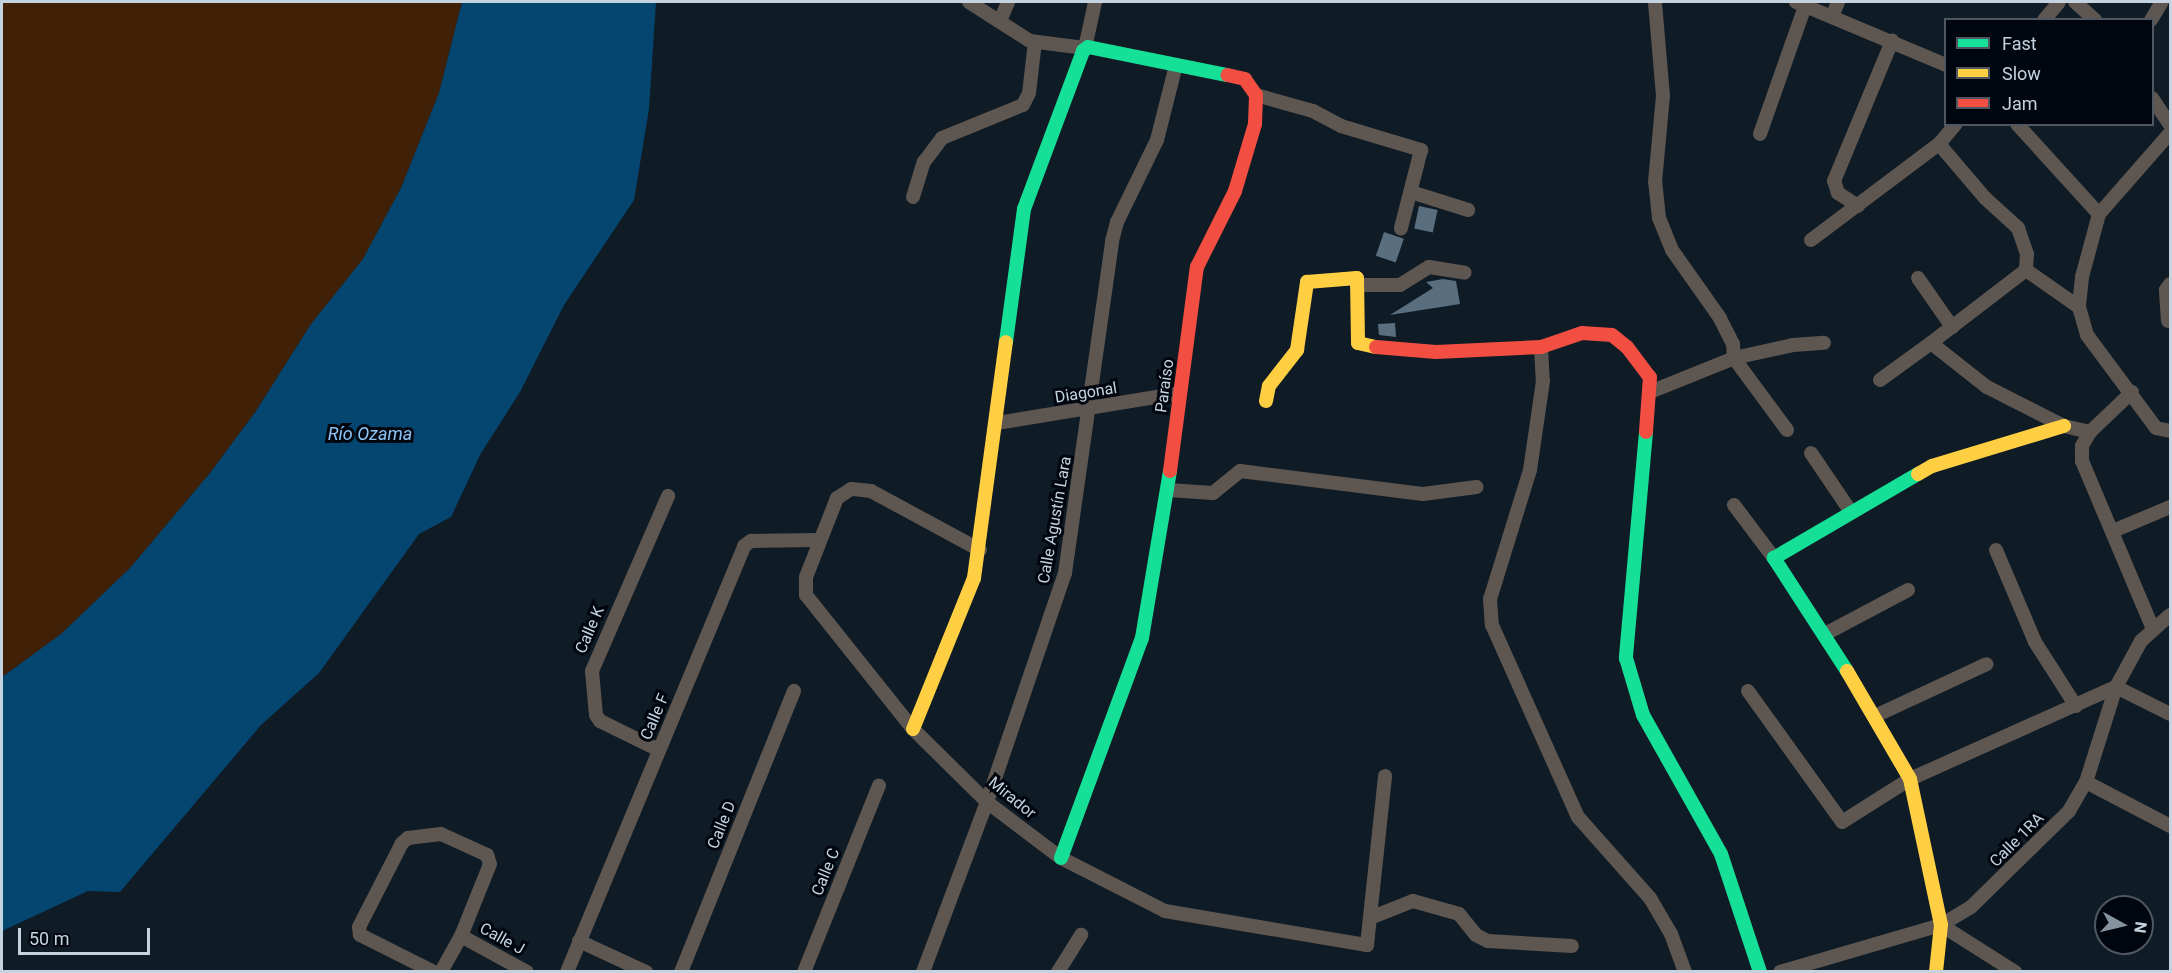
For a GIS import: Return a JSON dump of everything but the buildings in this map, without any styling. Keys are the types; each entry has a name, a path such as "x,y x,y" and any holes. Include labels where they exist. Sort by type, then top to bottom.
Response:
{"street":[{"path":"969,2 1035,42 1087,48 1238,76 1252,86 1256,95 1313,111 1341,126 1420,149 1401,228"},
{"path":"1000,21 1008,2"},
{"path":"913,729 970,588 980,550 1026,203 1087,48 1095,2"},
{"path":"1655,2 1663,96 1655,182 1659,218 1672,250 1720,318 1733,344 1734,358 1786,430"},
{"path":"1832,17 1838,2"},
{"path":"2046,18 2059,2"},
{"path":"2075,2 2093,18"},
{"path":"2152,18 2162,2"},
{"path":"1760,134 1801,4 1944,64"},
{"path":"1858,206 1838,193 1834,181 1892,41"},
{"path":"913,196 924,162 942,138 1023,105 1029,93 1035,42"},
{"name":"Calle Agustín Lara","path":"922,972 987,802 1065,573 1091,410 1114,231 1157,140 1176,65"},
{"name":"Paraíso","path":"1061,858 1137,657 1168,490 1197,267 1240,179 1255,124 1256,95"},
{"path":"2154,101 2170,125"},
{"path":"1811,240 1939,144 1954,126"},
{"path":"2019,126 2099,214"},
{"path":"2170,133 2099,214 2082,277 2079,307 2087,335 2132,392 2156,428 2170,431"},
{"path":"1880,380 2026,270 2027,254 2018,228 2006,213 1985,198 1939,144"},
{"path":"1411,192 1467,210"},
{"path":"1357,285 1400,285 1429,267 1464,273"},
{"path":"2026,270 2079,307"},
{"path":"1266,401 1269,386 1297,350 1306,283 1354,276 1357,285 1358,343 1362,346 1436,352 1541,347 1582,333 1612,335 1627,347 1650,377 1650,392 1625,639 1626,658 1643,715 1721,854 1760,972"},
{"path":"1918,278 1952,327"},
{"path":"2168,321 2166,290 2170,284"},
{"path":"1650,392 1734,358 1793,345 1824,343"},
{"path":"1931,343 1987,387 2064,426 2090,432"},
{"path":"1541,347 1543,381 1530,470 1490,599 1492,625 1578,817 1650,898 1671,934 1685,972"},
{"path":"2132,392 2090,432 2082,446 2082,460 2152,627"},
{"name":"Diagonal","path":"997,423 1091,410 1180,393"},
{"path":"1774,558 1932,466 2064,426"},
{"path":"1811,453 1851,512"},
{"path":"1168,490 1213,493 1240,471 1423,494 1478,487"},
{"name":"Mirador","path":"980,550 871,491 851,489 837,498 806,577 806,595 913,729 987,802 1061,858 1165,911 1365,945 1370,918"},
{"name":"Calle K","path":"659,750 600,721 596,715 592,671 668,496"},
{"path":"1734,505 1774,558 1825,634 1910,779 1941,925 1936,972"},
{"path":"2113,531 2170,507"},
{"name":"Calle F","path":"567,972 744,546 751,542 820,540"},
{"path":"1996,550 2036,642 2076,706"},
{"path":"1825,634 1908,590"},
{"name":"Calle 1RA","path":"1780,972 1941,925 1971,907 2069,811 2086,782 2116,687 2152,627 2170,615"},
{"path":"1875,716 1986,664"},
{"path":"1748,690 1842,822 1910,779 2116,687 2170,714"},
{"name":"Calle D","path":"681,972 794,692"},
{"path":"1385,776 1370,918 1413,901 1459,914 1476,935 1488,941 1572,946"},
{"path":"2086,782 2170,826"},
{"name":"Calle C","path":"804,972 879,785"},
{"path":"434,972 358,931 387,870 408,838 445,834 489,860 461,936 441,972"},
{"path":"1941,925 2016,972"},
{"path":"1058,972 1081,935"},
{"name":"Calle J","path":"461,936 527,972"},
{"path":"579,941 646,972"}],"shaded area":[{"path":"2,2 462,2 439,93 401,188 363,259 311,324 256,411 210,473 130,568 61,634 2,677"}],"water":[{"name":"Río Ozama","path":"462,2 656,2 649,109 634,200 564,305 520,392 481,453 451,517 419,534 319,673 261,725 120,892 88,891 2,931 2,677 61,634 130,568 210,473 256,411 311,324 363,259 401,188 439,93"}],"traffic: fast":[{"path":"1006,342 1024,209 1083,51 1088,47 1227,75"},
{"path":"1646,432 1626,658 1643,715 1721,854 1760,972"},
{"path":"1061,858 1142,638 1170,471"},
{"path":"1847,671 1774,558 1918,474"}],"traffic: slow":[{"path":"1266,401 1269,386 1297,350 1307,282 1357,278 1358,343 1376,347"},
{"path":"913,729 974,578 1006,342"},
{"path":"1918,474 1932,466 2064,426"},
{"path":"1847,671 1910,779 1941,925 1936,972"}],"traffic: jam":[{"path":"1170,471 1197,267 1235,191 1255,124 1256,95 1245,79 1227,75"},
{"path":"1376,347 1436,352 1541,347 1582,333 1612,335 1627,347 1650,377 1646,432"}]}
